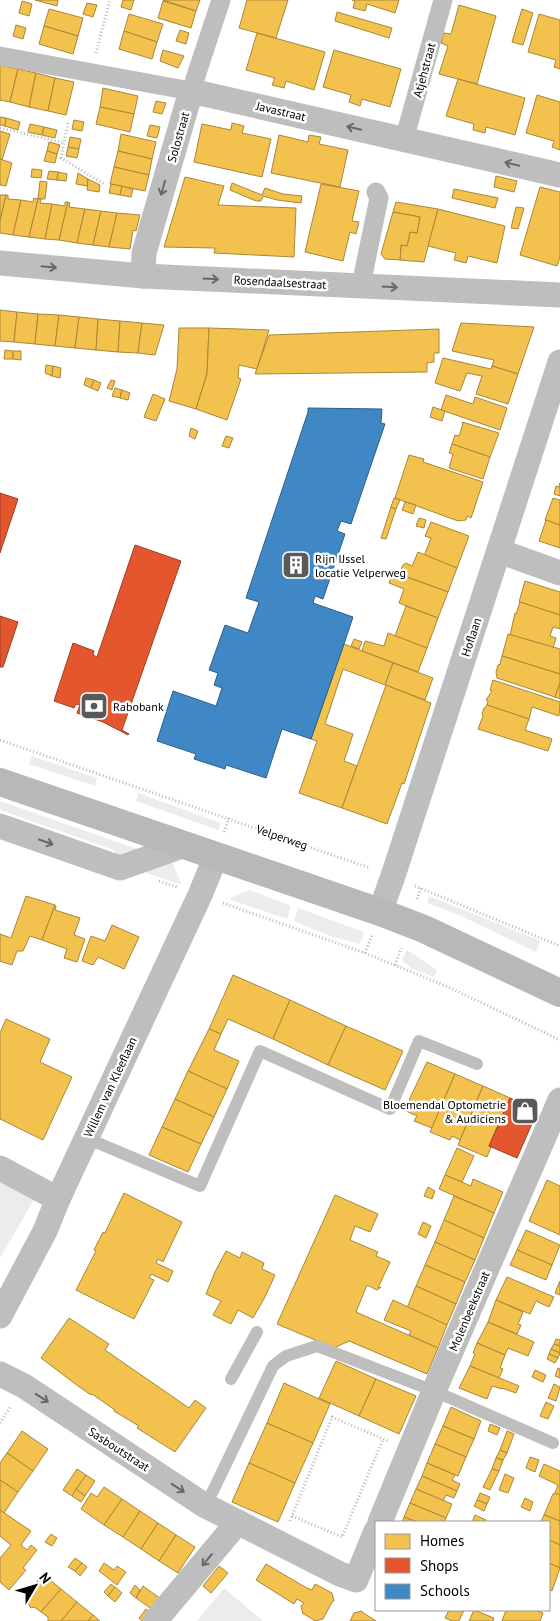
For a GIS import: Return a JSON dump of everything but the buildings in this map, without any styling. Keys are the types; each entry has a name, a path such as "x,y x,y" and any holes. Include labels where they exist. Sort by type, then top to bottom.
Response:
{"main road":[{"path":"0,782 380,912 424,929 560,992"}],"street":[{"name":"Solostraat","path":"143,276 144,253 221,0"},
{"name":"Atjehstraat","path":"404,140 443,0"},
{"name":"Javastraat","path":"0,56 192,91 560,175"},
{"path":"362,285 379,198 376,192"},
{"name":"Rosendaalsestraat","path":"0,263 143,276 560,295"},
{"name":"Hoflaan","path":"380,912 560,362"},
{"path":"499,551 560,573"},
{"path":"0,826 120,868 185,845"},
{"name":"Willem van Kleeflaan","path":"0,1316 45,1231 86,1138 200,895 216,856"},
{"name":"Molenbeekstraat","path":"380,1521 434,1391 560,1100"},
{"path":"0,1168 58,1199"},
{"name":"Sasboutstraat","path":"0,1374 24,1386 204,1505 340,1574 356,1580 375,1533"},
{"path":"155,1621 238,1522"}],"lane":[{"path":"86,1138 200,1186 260,1051 390,1109 419,1041 477,1064"},
{"path":"232,1379 257,1332"},
{"path":"204,1505 273,1366 286,1356 317,1346 434,1391 553,1443"}],"path":[{"path":"90,72 110,0"},
{"path":"68,123 61,158 104,184"},
{"path":"0,128 64,142"},
{"name":"Velperweg","path":"0,740 393,876 558,946"},
{"path":"200,895 365,953 446,986 560,1040"},
{"path":"558,946 560,940"},
{"path":"281,1544 332,1417 409,1450"},
{"path":"292,1516 342,1537 383,1439"}],"shaded area":[{"path":"32,756 97,778 95,786 29,764"},
{"path":"138,793 221,823 218,830 136,801"},
{"path":"0,801 143,851 118,858 114,850 0,810"},
{"path":"172,862 181,883 179,884 141,871"},
{"path":"250,890 291,906 287,919 231,900 230,898"},
{"path":"429,896 541,941 536,952 459,915 427,903"},
{"path":"298,908 364,932 360,944 330,936 294,921"},
{"path":"407,950 437,970 434,977 411,968 402,960"},
{"path":"0,1181 35,1198 0,1258"},
{"path":"224,1588 263,1621 197,1621"}],"place":[{"name":"Rijn IJssel locatie Velperweg","path":"296,565"},
{"name":"Rabobank","path":"94,706"},
{"name":"Bloemendal Optometrie & Audiciens","path":"525,1111"}]}
